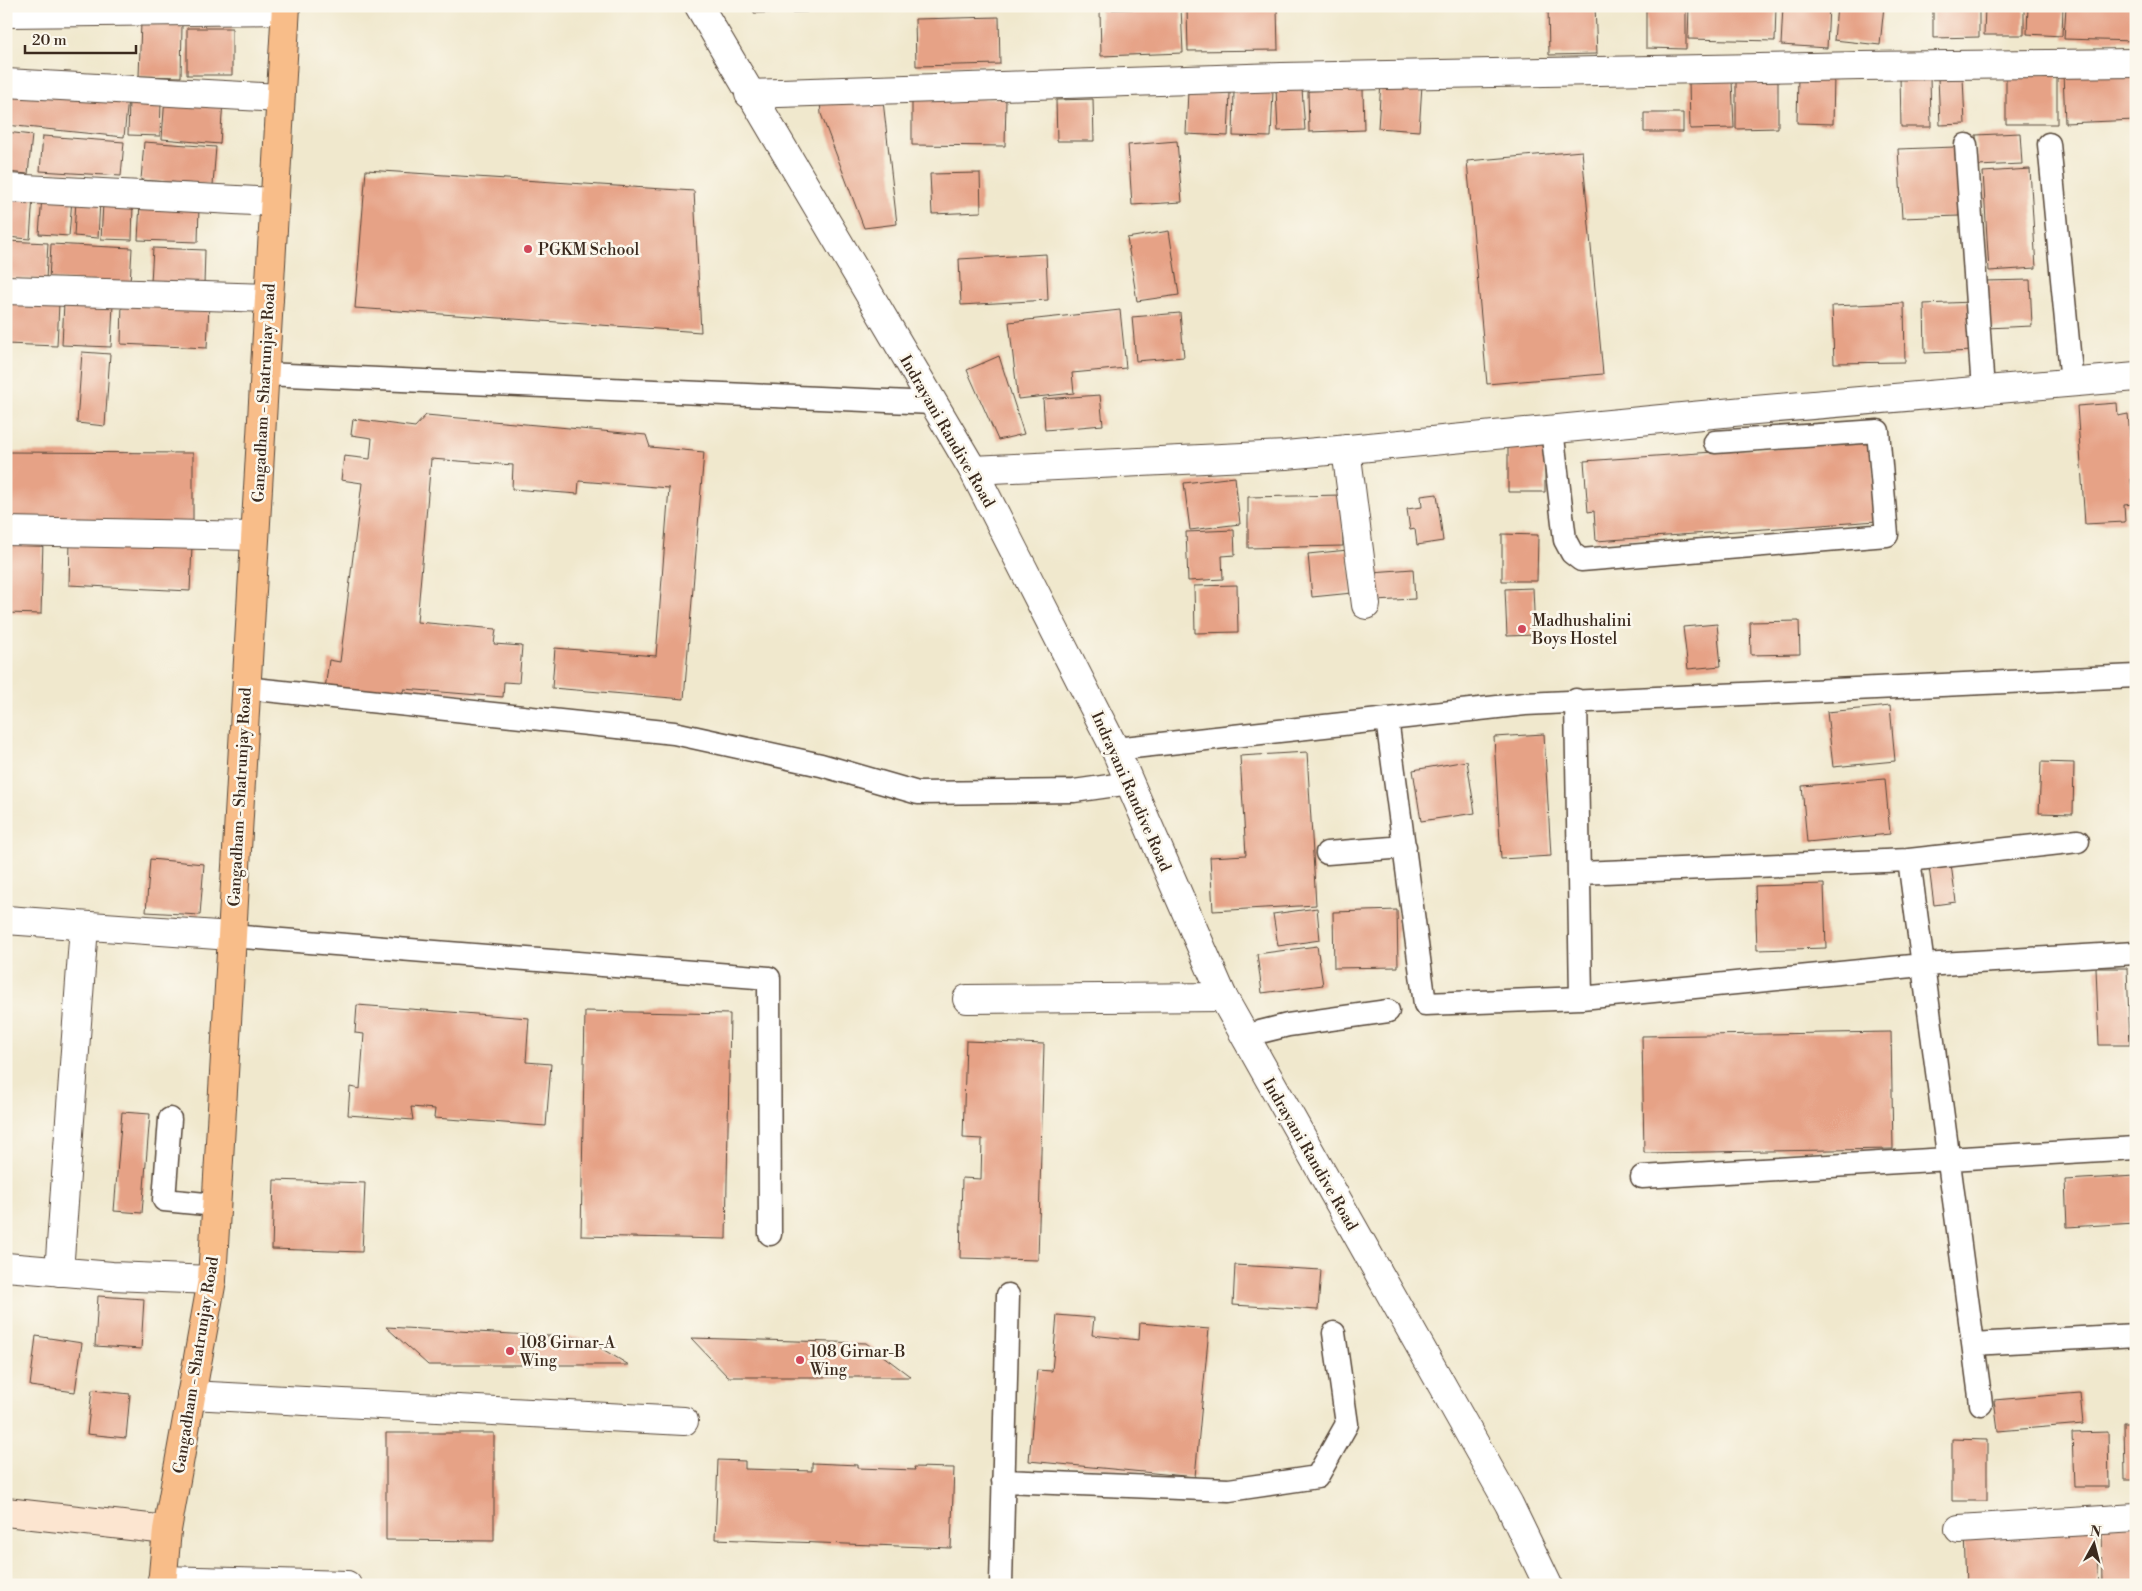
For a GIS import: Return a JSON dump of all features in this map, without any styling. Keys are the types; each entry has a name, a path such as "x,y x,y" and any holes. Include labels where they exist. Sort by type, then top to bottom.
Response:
{"main road":[{"name":"Gangadham - Shatrunjay Road","path":"162,1582 167,1530 212,1280 285,8"},
{"path":"6,1512 167,1530"}],"street":[{"name":"Indrayani Randive Road","path":"699,6 749,94 973,470 1115,749 1223,997 1509,1504 1548,1585"},
{"path":"6,13 285,8"},
{"path":"749,94 1282,77 1851,66 2136,63"},
{"path":"6,83 280,98"},
{"path":"6,188 274,202"},
{"path":"6,290 269,298"},
{"path":"973,470 1286,455 1552,429 2136,377"},
{"path":"1346,449 1366,605"},
{"path":"6,530 255,536"},
{"path":"6,920 231,936"},
{"path":"59,1272 84,926"},
{"path":"967,999 1223,997"},
{"path":"6,1267 59,1272 212,1280"},
{"path":"191,1395 684,1422"},
{"path":"1959,1529 2136,1518"},
{"path":"162,1582 348,1585"}],"lane":[{"path":"2049,144 2072,383"},
{"path":"1966,145 1984,390"},
{"path":"264,374 933,403"},
{"path":"1552,429 1565,540 1572,553 1581,560 1887,535 1878,431 1715,442"},
{"path":"1115,749 1576,700 2136,676"},
{"path":"246,688 674,733 821,765 918,793 1074,791 1130,783"},
{"path":"1576,700 1581,998"},
{"path":"1387,719 1425,1004 1581,998 1922,965 2136,953"},
{"path":"1579,873 1909,860 2078,841"},
{"path":"1327,853 1405,848"},
{"path":"1909,860 1981,1404"},
{"path":"231,936 769,978 770,1234"},
{"path":"1244,1036 1288,1024 1388,1011"},
{"path":"170,1119 164,1200 216,1205"},
{"path":"1642,1177 2136,1148"},
{"path":"1001,1585 1008,1295"},
{"path":"1003,1481 1229,1490 1317,1477 1347,1424 1334,1333"},
{"path":"1973,1344 2136,1335"}],"building":[{"path":"754,6 807,6 807,12 754,13"},
{"path":"1548,6 1595,6 1597,54 1549,55"},
{"path":"1646,6 1686,6 1686,49 1646,48"},
{"path":"1689,6 1776,6 1775,41 1688,39"},
{"path":"1783,6 1829,6 1827,48 1781,45"},
{"path":"1837,6 1884,6 1880,45 1834,40"},
{"path":"1933,6 1979,6 1979,37 1933,38"},
{"path":"1985,6 2024,6 2024,35 1984,35"},
{"path":"2028,6 2063,6 2062,36 2027,34"},
{"path":"2066,6 2136,6 2135,41 2064,39"},
{"path":"1181,7 1183,53 1101,56 1100,10"},
{"path":"1277,8 1278,50 1188,51 1187,9"},
{"path":"999,17 1000,64 916,66 915,19"},
{"path":"141,23 182,25 181,77 139,76"},
{"path":"187,28 232,28 232,75 187,75"},
{"path":"2135,70 2136,120 2065,123 2063,73"},
{"path":"2006,73 2057,73 2057,124 2006,124"},
{"path":"1900,75 1930,75 1931,127 1901,127"},
{"path":"1798,76 1834,76 1833,124 1797,123"},
{"path":"1963,77 1965,124 1940,125 1938,78"},
{"path":"1732,80 1734,128 1690,129 1689,81"},
{"path":"1381,82 1422,85 1419,131 1378,128"},
{"path":"1736,82 1778,82 1778,128 1736,129"},
{"path":"6,87 128,99 124,137 6,125"},
{"path":"1276,89 1302,89 1305,130 1278,131"},
{"path":"1363,89 1364,130 1309,132 1308,91"},
{"path":"1234,90 1273,91 1271,137 1233,136"},
{"path":"1188,91 1230,93 1228,136 1186,134"},
{"path":"882,92 897,224 864,228 821,114 820,99"},
{"path":"165,96 223,101 220,144 162,139"},
{"path":"912,98 1006,99 1005,146 912,145"},
{"path":"1093,99 1094,141 1057,141 1056,100"},
{"path":"129,101 161,102 160,136 128,135"},
{"path":"1644,113 1683,113 1683,132 1644,132"},
{"path":"6,132 32,135 28,174 6,172"},
{"path":"2020,133 2022,164 1977,166 1976,135"},
{"path":"43,136 124,142 121,176 40,171"},
{"path":"1177,141 1182,202 1132,205 1128,145"},
{"path":"144,142 216,147 213,185 141,180"},
{"path":"1956,147 1959,216 1902,218 1898,149"},
{"path":"1582,151 1603,374 1487,384 1467,161"},
{"path":"2030,169 2036,268 1989,271 1983,172"},
{"name":"PGKM School","path":"366,170 694,191 701,332 355,308"},
{"path":"980,173 981,212 932,214 930,174"},
{"path":"6,195 33,197 30,239 6,237"},
{"path":"42,197 72,199 69,236 39,234"},
{"path":"76,200 100,201 98,238 74,236"},
{"path":"140,202 199,205 198,242 138,240"},
{"path":"103,203 133,204 132,240 101,239"},
{"path":"1169,231 1179,295 1137,301 1127,238"},
{"path":"6,241 48,243 46,280 6,278"},
{"path":"51,244 132,248 130,284 49,279"},
{"path":"153,248 205,250 204,285 151,282"},
{"path":"1046,254 1048,300 961,305 959,259"},
{"path":"2030,280 2032,326 1986,328 1985,281"},
{"path":"6,301 59,303 57,346 6,344"},
{"path":"122,301 209,305 207,348 121,344"},
{"path":"64,302 113,304 111,347 62,345"},
{"path":"1972,302 1974,351 1925,353 1924,304"},
{"path":"1904,303 1905,362 1834,363 1832,306"},
{"path":"1120,310 1126,368 1072,373 1074,393 1018,399 1009,322"},
{"path":"1180,313 1184,357 1136,361 1132,317"},
{"path":"82,352 110,354 105,426 77,423"},
{"path":"999,356 1024,434 998,440 967,370"},
{"path":"1100,395 1103,425 1045,430 1043,399"},
{"path":"2117,403 2118,416 2128,414 2130,436 2136,436 2136,479 2131,479 2133,504 2124,505 2125,522 2085,524 2077,406"},
{"path":"426,415 646,435 650,447 704,452 684,699 552,688 555,648 656,656 669,488 579,481 578,494 512,489 513,465 431,459 417,622 496,629 494,644 522,646 519,683 504,682 503,697 404,689 400,698 325,689 329,660 340,662 362,483 341,480 344,456 370,459 372,438 351,435 353,419 415,427"},
{"path":"1871,441 1877,521 1596,541 1594,511 1588,512 1584,461"},
{"path":"1508,445 1545,445 1545,492 1508,492"},
{"path":"6,452 193,453 193,524 6,523"},
{"path":"1235,477 1240,524 1190,530 1184,483"},
{"path":"1437,494 1443,541 1417,545 1415,529 1410,530 1407,509 1422,507 1421,496"},
{"path":"1342,495 1343,546 1248,548 1248,497"},
{"path":"1234,530 1235,555 1222,556 1223,579 1188,581 1186,532"},
{"path":"1502,534 1538,535 1537,581 1502,581"},
{"path":"6,538 43,540 41,614 6,613"},
{"path":"70,541 192,546 190,591 69,585"},
{"path":"1348,550 1352,593 1312,597 1308,554"},
{"path":"1413,569 1415,599 1374,601 1372,572"},
{"path":"1237,585 1238,632 1195,633 1194,586"},
{"path":"1533,588 1535,635 1507,636 1505,589"},
{"path":"1799,621 1800,654 1751,655 1750,622"},
{"path":"1717,624 1721,666 1688,669 1683,627"},
{"path":"1890,706 1895,761 1833,767 1827,712"},
{"path":"1544,734 1551,856 1501,859 1494,737"},
{"path":"1307,752 1316,905 1213,911 1210,857 1246,855 1240,756"},
{"path":"1467,761 1475,813 1421,821 1413,770"},
{"path":"2041,762 2074,763 2073,814 2039,813"},
{"path":"1885,779 1890,834 1807,842 1802,786"},
{"path":"150,859 204,864 200,915 146,912"},
{"path":"1951,864 1956,902 1934,905 1929,867"},
{"path":"1824,884 1826,948 1757,950 1755,886"},
{"path":"1317,908 1320,940 1278,946 1273,914"},
{"path":"1397,910 1398,967 1334,968 1333,912"},
{"path":"1317,946 1323,985 1262,993 1257,954"},
{"path":"2096,968 2127,968 2130,1045 2099,1045"},
{"path":"357,1005 529,1018 526,1062 551,1064 546,1126 434,1118 435,1109 411,1107 413,1120 348,1115 350,1087 360,1089 364,1034 355,1033"},
{"path":"585,1011 730,1014 726,1239 581,1236"},
{"path":"1891,1032 1893,1149 1644,1153 1642,1036"},
{"path":"966,1041 1044,1044 1038,1260 960,1258 962,1178 981,1179 982,1139 963,1138"},
{"path":"122,1112 150,1114 142,1213 114,1211"},
{"path":"2136,1176 2136,1223 2067,1227 2065,1180"},
{"path":"274,1180 365,1183 362,1252 272,1249"},
{"path":"1235,1265 1321,1270 1318,1310 1233,1305"},
{"path":"98,1296 144,1299 141,1349 95,1346"},
{"path":"1057,1315 1094,1318 1092,1335 1139,1340 1140,1323 1209,1329 1195,1477 1029,1461 1037,1370 1052,1371"},
{"name":"108 Girnar-A Wing","path":"386,1327 584,1338 629,1365 428,1365"},
{"path":"36,1336 82,1343 75,1392 30,1386"},
{"name":"108 Girnar-B Wing","path":"691,1338 866,1343 911,1377 728,1377"},
{"path":"92,1390 130,1394 126,1438 87,1434"},
{"path":"2080,1393 2083,1424 1998,1431 1994,1400"},
{"path":"2124,1423 2136,1423 2136,1479 2125,1479"},
{"path":"2108,1432 2109,1487 2074,1487 2072,1433"},
{"path":"386,1433 494,1433 494,1541 386,1540"},
{"path":"1952,1439 1987,1440 1987,1501 1952,1501"},
{"path":"718,1460 745,1461 745,1469 812,1471 812,1463 858,1465 858,1468 915,1470 914,1467 954,1468 951,1548 715,1539"},
{"path":"2102,1526 2136,1526 2136,1584 2103,1585"},
{"path":"2095,1527 2099,1585 1966,1585 1964,1534"}],"place":[{"name":"PGKM School","path":"528,249"},
{"name":"Madhushalini Boys Hostel","path":"1522,629"},
{"name":"108 Girnar-A Wing","path":"510,1351"},
{"name":"108 Girnar-B Wing","path":"800,1360"}]}
